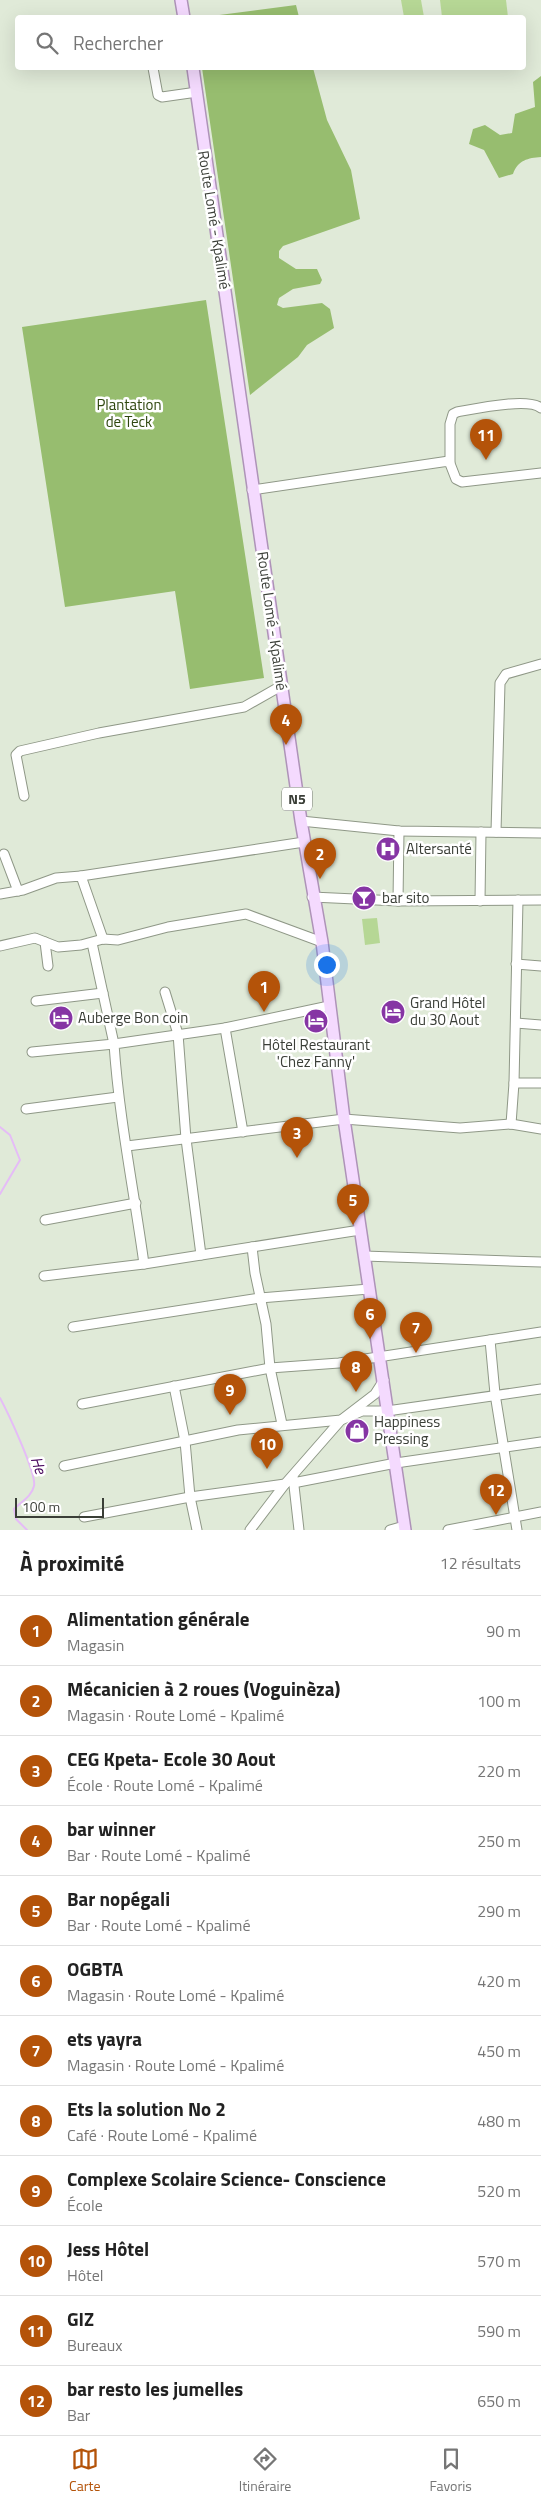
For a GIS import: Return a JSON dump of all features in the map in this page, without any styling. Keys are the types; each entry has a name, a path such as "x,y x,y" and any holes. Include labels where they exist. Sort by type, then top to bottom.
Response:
{"main road":[{"path":"181,0 184,15"},
{"name":"Route Lomé - Kpalimé","path":"193,70 206,170 300,821 312,897 322,942 344,1119 384,1380 404,1528"}],"street":[{"path":"153,70 158,96 197,92"},
{"path":"541,408 537,404 525,403 457,412 453,414 450,424 450,462 456,479 462,482 541,472"},
{"path":"252,490 450,462"},
{"path":"496,832 500,684 506,674 541,664"},
{"path":"24,796 16,756 20,751 98,733 244,707 281,686"},
{"path":"300,821 399,831 541,832"},
{"path":"398,901 399,831"},
{"path":"480,901 481,832"},
{"path":"0,894 18,891 56,878 81,876 304,842"},
{"path":"4,854 18,891"},
{"path":"81,876 102,939"},
{"path":"312,897 398,901 541,900"},
{"path":"511,1124 516,1023 518,900"},
{"path":"0,946 12,945 31,938 58,947 92,943 102,939 118,940 168,926 246,914 322,942"},
{"path":"45,942 48,966"},
{"path":"92,943 114,1044 118,1097 144,1264"},
{"path":"516,964 541,966"},
{"path":"36,1002 103,992"},
{"path":"165,992 178,1034 186,1139 201,1255"},
{"path":"32,1052 114,1044 225,1028 329,1006"},
{"path":"516,1023 541,1025"},
{"path":"225,1028 243,1132"},
{"path":"514,1083 541,1084"},
{"path":"26,1109 118,1097"},
{"path":"127,1146 344,1119 460,1128 511,1124 541,1129"},
{"path":"45,1220 136,1203"},
{"path":"44,1276 144,1264 360,1230"},
{"path":"252,1247 266,1324 270,1368 282,1424"},
{"path":"364,1256 541,1262"},
{"path":"73,1327 260,1298 369,1288"},
{"path":"82,1404 270,1368 339,1363 541,1332"},
{"path":"490,1340 495,1394 517,1530"},
{"path":"250,1530 342,1420 375,1394 384,1380"},
{"path":"174,1386 186,1441 190,1497 197,1530"},
{"path":"64,1466 282,1424 342,1420 362,1411 387,1411 495,1394 541,1389"},
{"path":"84,1516 396,1463 541,1442"},
{"path":"290,1481 299,1530"},
{"path":"448,1530 541,1512"},
{"path":"390,1530 404,1528"}],"green space":[{"path":"401,0 421,0 424,15 404,15"},
{"path":"440,0 506,0 508,15 442,15"},
{"path":"296,5 298,15 219,15"},
{"path":"202,70 314,70 327,120 351,170 360,219 283,246 279,251 279,258 296,269 317,269 322,280 320,284 293,289 279,298 277,305 283,308 322,303 330,309 334,328 307,345 298,357 250,395"},
{"path":"541,76 541,157 524,161 515,169 513,174 499,178 484,150 469,144 473,129 485,125 500,135 512,133 515,114 535,107 533,82"},
{"name":"Plantation de Teck","path":"206,300 264,678 190,689 175,591 65,607 22,327"},
{"path":"377,918 380,943 365,945 362,919"}],"waterway":[{"name":"He","path":"0,1127 10,1135 20,1160 0,1194"},
{"name":"He","path":"0,1398 21,1442 34,1479 33,1490 14,1509 16,1519 27,1530"}],"place":[{"name":"GIZ","path":"486,460"},
{"name":"bar winner","path":"286,745"},
{"name":"Altersanté","path":"388,849"},
{"name":"Mécanicien à 2 roues (Voguinèza)","path":"320,879"},
{"name":"bar sito","path":"364,898"},
{"name":"Alimentation générale","path":"264,1012"},
{"name":"Grand Hôtel du 30 Aout","path":"393,1012"},
{"name":"Auberge Bon coin","path":"61,1018"},
{"name":"Hôtel Restaurant 'Chez Fanny'","path":"316,1021"},
{"name":"CEG Kpeta- Ecole 30 Aout","path":"297,1158"},
{"name":"Bar nopégali","path":"353,1225"},
{"name":"OGBTA","path":"370,1339"},
{"name":"ets yayra","path":"416,1353"},
{"name":"Ets la solution No 2","path":"356,1392"},
{"name":"Complexe Scolaire Science- Conscience","path":"230,1415"},
{"name":"Happiness Pressing","path":"357,1431"},
{"name":"Jess Hôtel","path":"267,1469"},
{"name":"bar resto les jumelles","path":"496,1515"}]}
